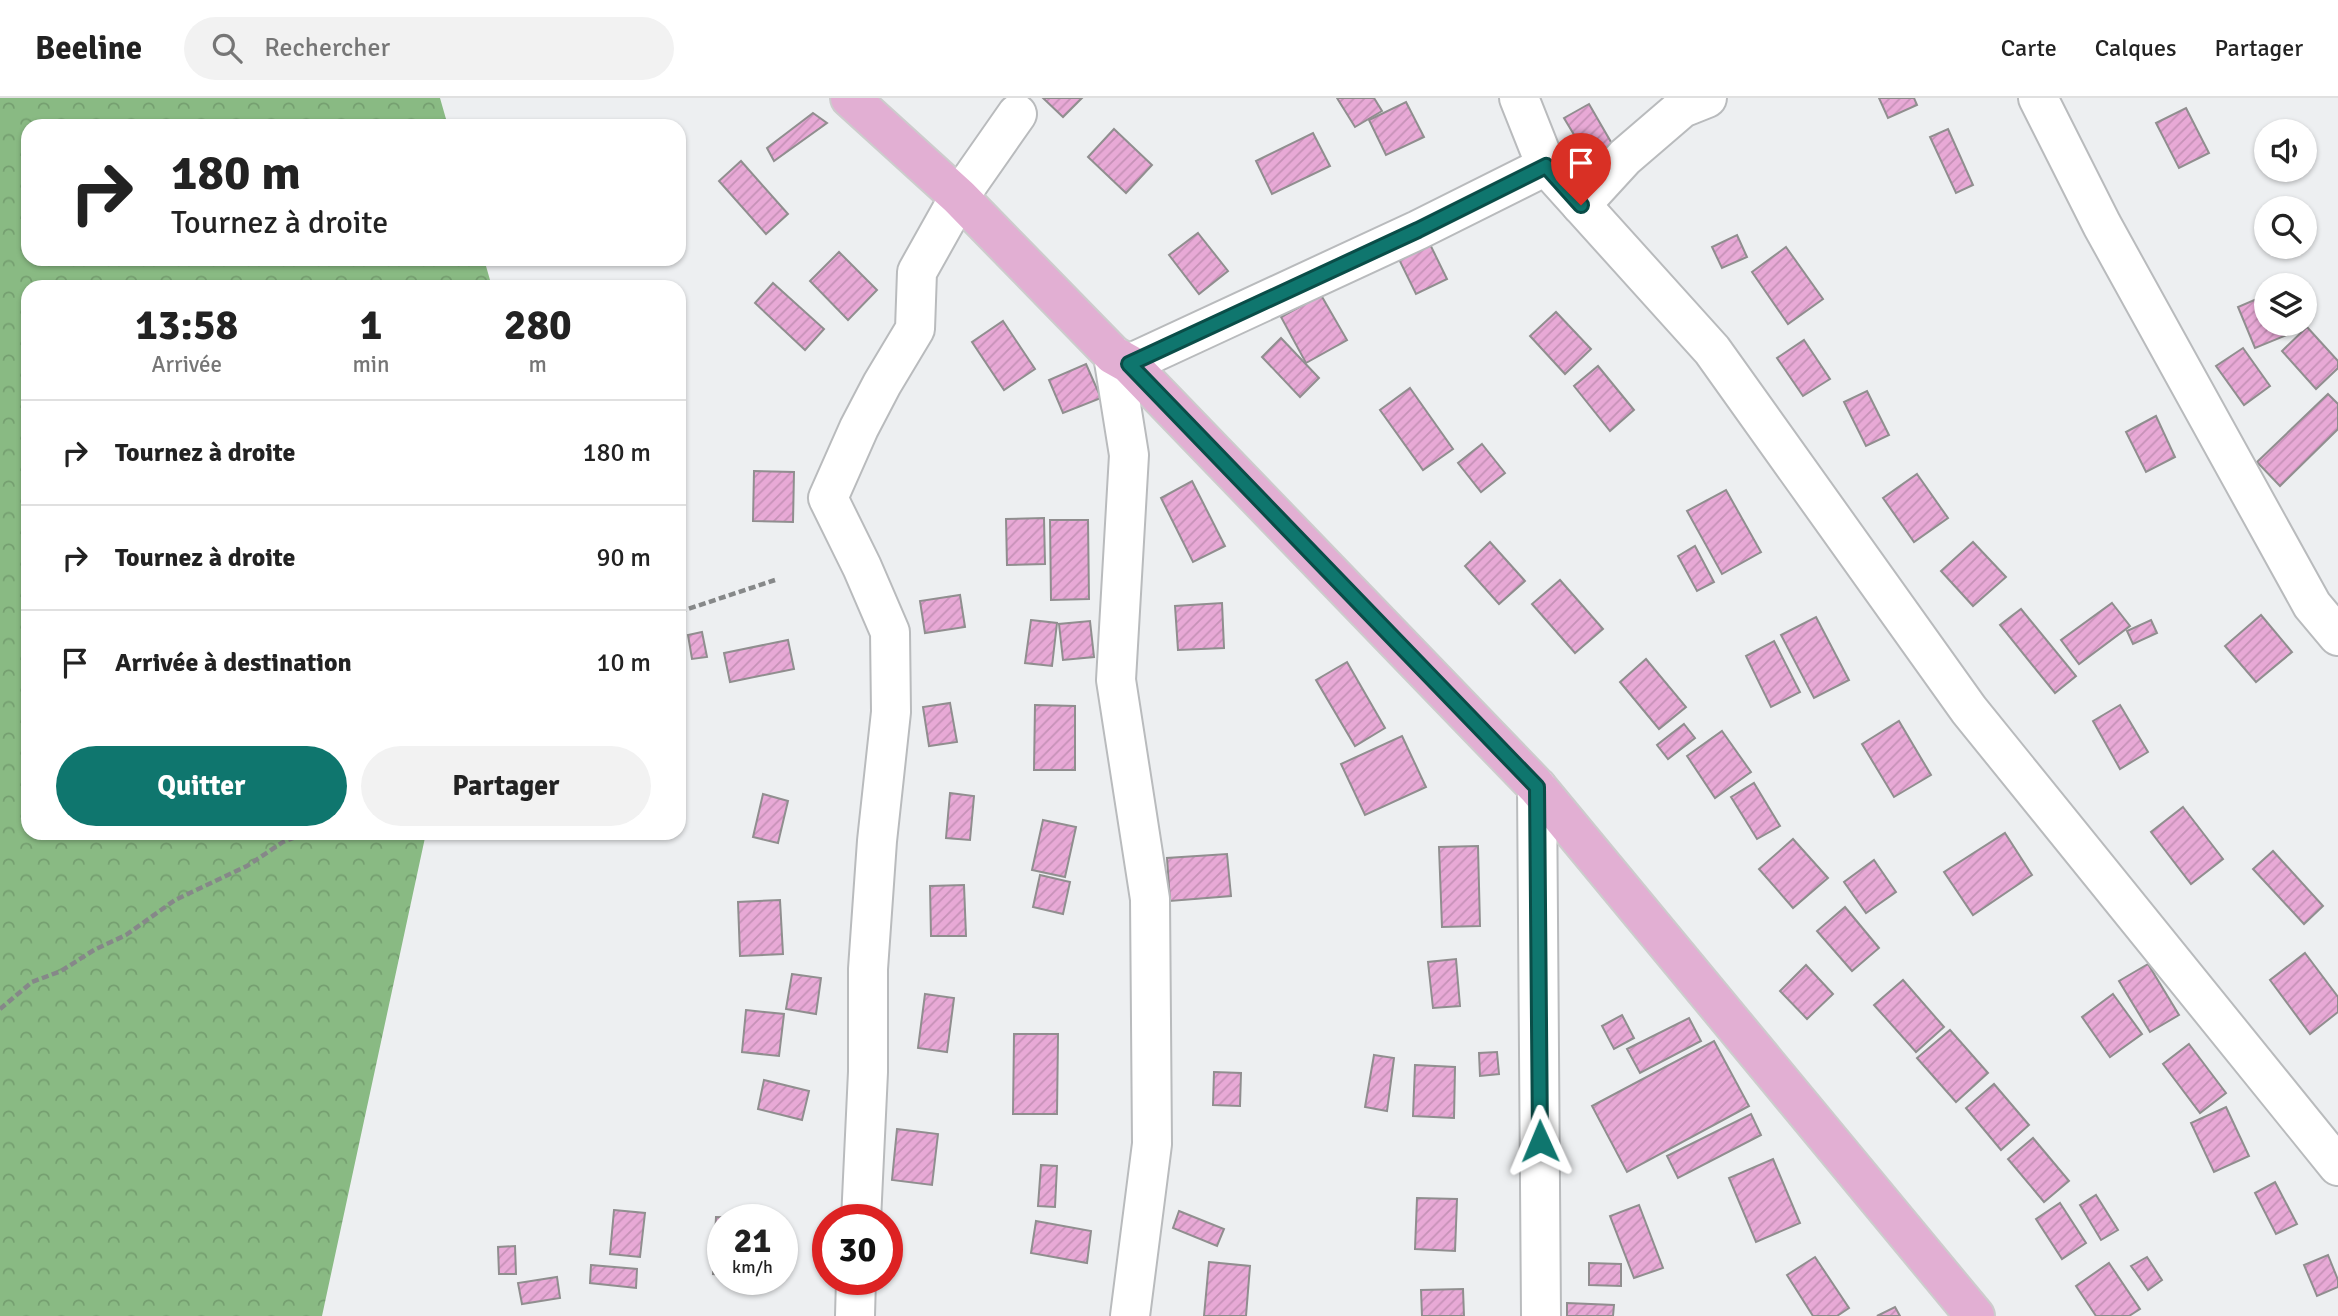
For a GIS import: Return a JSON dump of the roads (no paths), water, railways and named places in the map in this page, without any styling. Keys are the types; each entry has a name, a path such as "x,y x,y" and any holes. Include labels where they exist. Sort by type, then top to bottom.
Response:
{"main road":[{"path":"850,98 959,197 1121,359 1537,787 1975,1316"}],"street":[{"path":"1519,98 1546,166 1712,350 1969,710 2338,1166"},
{"path":"1581,205 1625,157 1682,108 1707,98"},
{"path":"2038,98 2102,225 2312,605 2338,636"},
{"path":"862,1204 869,1072 868,969 877,841 891,712 891,632 828,498 859,428 915,329 917,272 959,197 1017,114"},
{"path":"1130,1316 1152,1143 1150,899 1116,680 1129,455 1121,359 1418,230 1546,166"},
{"path":"1537,787 1541,1316"},
{"path":"855,1316 856,1295"}]}
